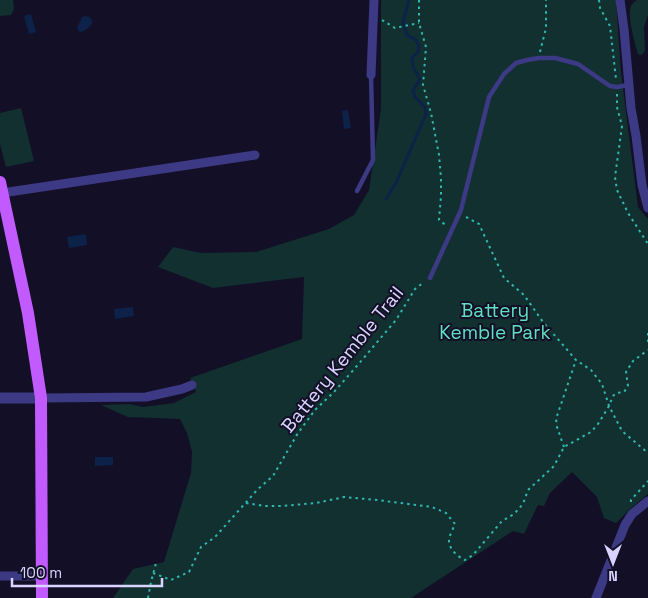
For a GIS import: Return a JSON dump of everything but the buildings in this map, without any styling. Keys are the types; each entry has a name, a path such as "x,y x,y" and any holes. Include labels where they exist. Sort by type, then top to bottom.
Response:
{"main road":[{"path":"1,188 28,313 41,398 42,598"}],"street":[{"path":"371,76 374,0"},
{"path":"620,0 640,177 648,208"},
{"path":"1,188 254,155"},
{"path":"0,398 146,397 192,385"},
{"path":"596,598 622,531 632,514 648,501"},
{"path":"0,576 42,576"}],"lane":[{"path":"430,278 459,214 489,97 504,74 516,64 527,60 555,58 578,64 610,86 629,85"},
{"path":"357,191 373,160 371,76"}],"path":[{"path":"419,0 419,23 426,47 423,85 431,113 440,170 441,196 439,220 452,230"},
{"path":"539,58 546,28 546,0"},
{"path":"600,0 600,8 610,26 617,87 616,107 622,126 615,177 617,190 628,213 648,244"},
{"path":"374,15 395,28 419,23"},
{"path":"459,214 478,224 504,278 524,295 543,322 576,360 590,370 602,384 609,406 622,431 648,454"},
{"name":"Battery Kemble Trail","path":"153,573 171,580 189,572 201,547 215,537 258,489 273,476 298,433 315,410 340,386 396,320 415,289 430,278"},
{"path":"648,333 648,343"},
{"path":"246,503 282,506 316,503 344,497 432,507 446,513 455,524 449,540 451,549 465,560 472,555 502,521 514,514 523,504 528,490 554,466 564,446 591,432 598,424 613,396 616,393 624,392 628,386 626,372 633,361 648,350"},
{"path":"564,446 556,419 576,360"},
{"path":"632,514 631,500 648,481"},
{"path":"148,598 156,563"}],"green space":[{"path":"0,0 13,0 14,9 11,15 0,16"},
{"name":"Battery Kemble Park","path":"381,0 616,0 621,72 638,207 648,219 648,494 616,523 604,518 597,497 572,472 550,493 544,506 538,505 524,534 513,531 411,598 113,598 133,569 164,562 191,473 192,452 187,433 180,419 128,417 101,405 129,404 143,407 174,403 196,392 190,378 302,339 304,277 213,288 158,267 173,247 201,253 256,252 329,229 354,215 369,190 381,109"},
{"path":"637,0 648,0 648,15 644,27 645,50 640,55 635,44 630,16 631,6"},
{"path":"21,108 34,161 6,167 0,144 0,113"}],"water":[{"path":"31,14 36,32 29,34 24,16"},
{"path":"85,16 92,20 92,23 87,29 80,32 77,28 82,17"},
{"path":"348,110 351,128 344,129 342,111"},
{"path":"86,234 87,245 69,248 67,237"},
{"path":"133,307 134,316 115,319 114,309"},
{"path":"95,457 113,457 113,465 95,466"}],"waterway":[{"path":"386,199 396,183 426,114 425,107 415,97 413,90 420,79 413,67 412,58 418,52 419,46 416,40 407,35 403,22 409,0"}]}
